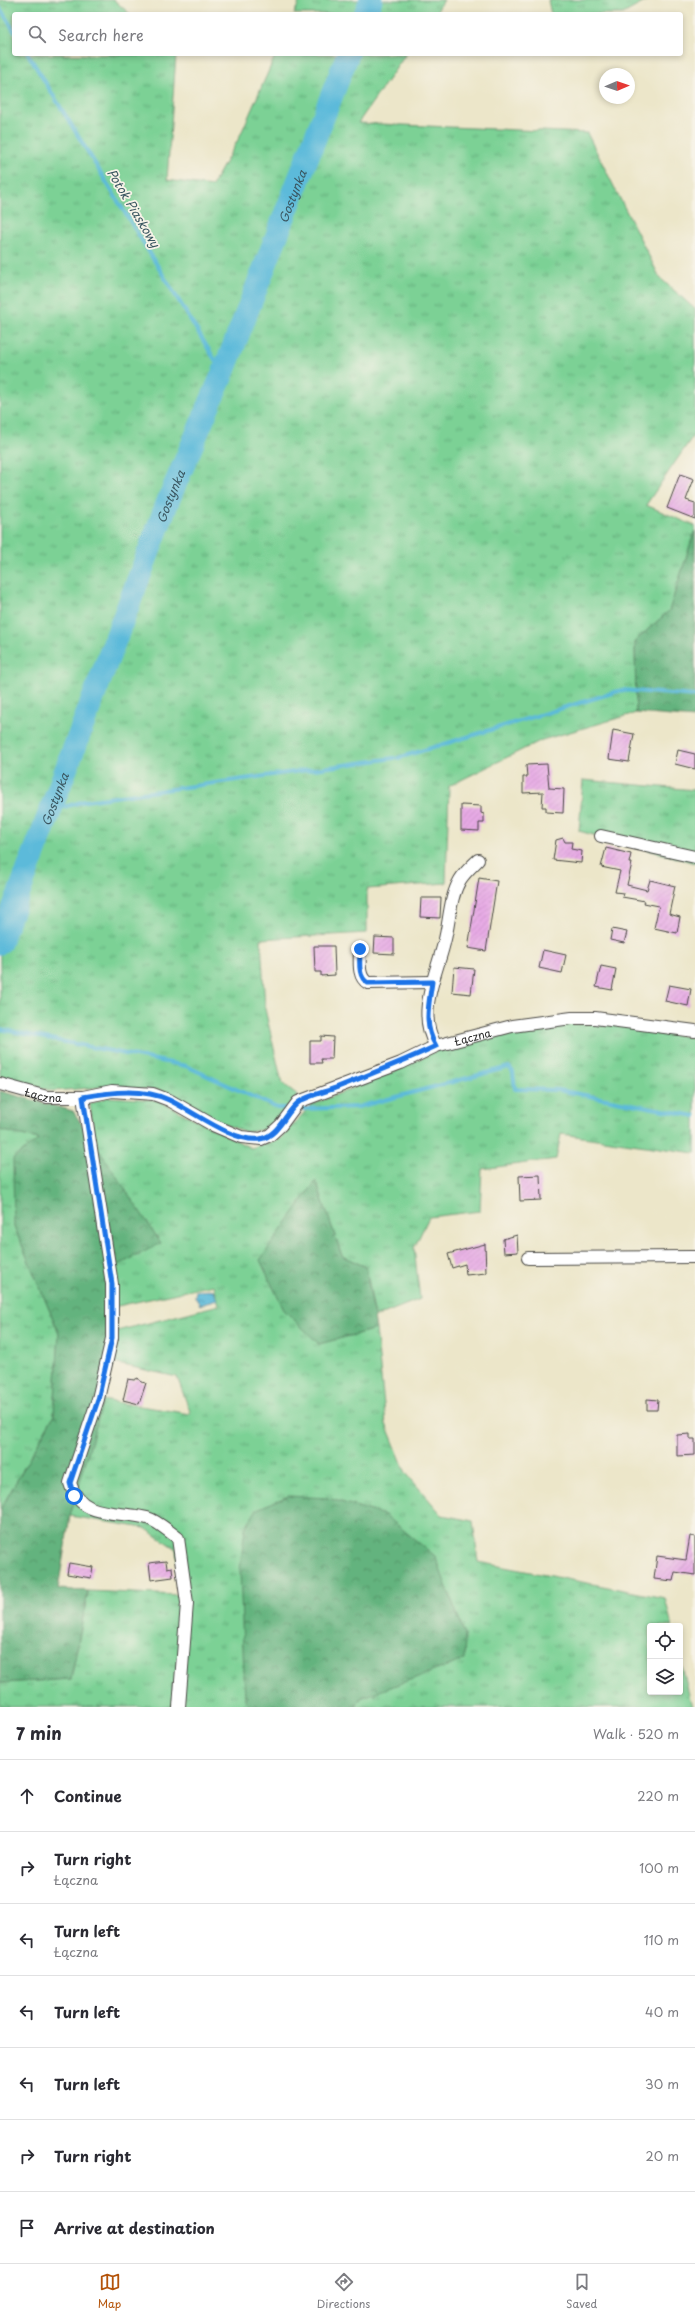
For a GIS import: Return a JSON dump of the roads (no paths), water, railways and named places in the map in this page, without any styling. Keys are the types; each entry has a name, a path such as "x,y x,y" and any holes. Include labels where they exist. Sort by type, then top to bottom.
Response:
{"street":[{"path":"601,836 695,857"},
{"path":"436,1046 431,1037 427,1020 432,982 444,943 454,893 460,880 478,860"},
{"path":"360,949 361,975 364,981 368,983 432,982"},
{"name":"Łączna","path":"0,1084 47,1097 83,1097 112,1092 153,1094 169,1100 213,1125 241,1137 261,1139 270,1135 281,1125 298,1102 401,1063 436,1046 512,1026 572,1018 615,1020 695,1031"},
{"path":"83,1097 112,1284 112,1338 98,1400 70,1483 74,1496 95,1511 149,1518 178,1538 187,1603 179,1707"},
{"path":"528,1258 695,1257"}],"water":[{"path":"214,1290 217,1300 200,1305 195,1297 196,1291"}],"waterway":[{"name":"Gostynka","path":"366,12 371,0"},
{"name":"Potok Piaskowy","path":"0,8 12,28"},
{"name":"Potok Piaskowy","path":"29,56 223,373"},
{"name":"Gostynka","path":"0,943 168,501 223,373 347,56"},
{"path":"398,758 622,690 695,696"},
{"path":"50,811 85,801 394,758"},
{"path":"0,1029 186,1066 277,1108 284,1108"},
{"path":"302,1109 358,1107 509,1067 513,1072 515,1089 558,1090 695,1116"}]}
